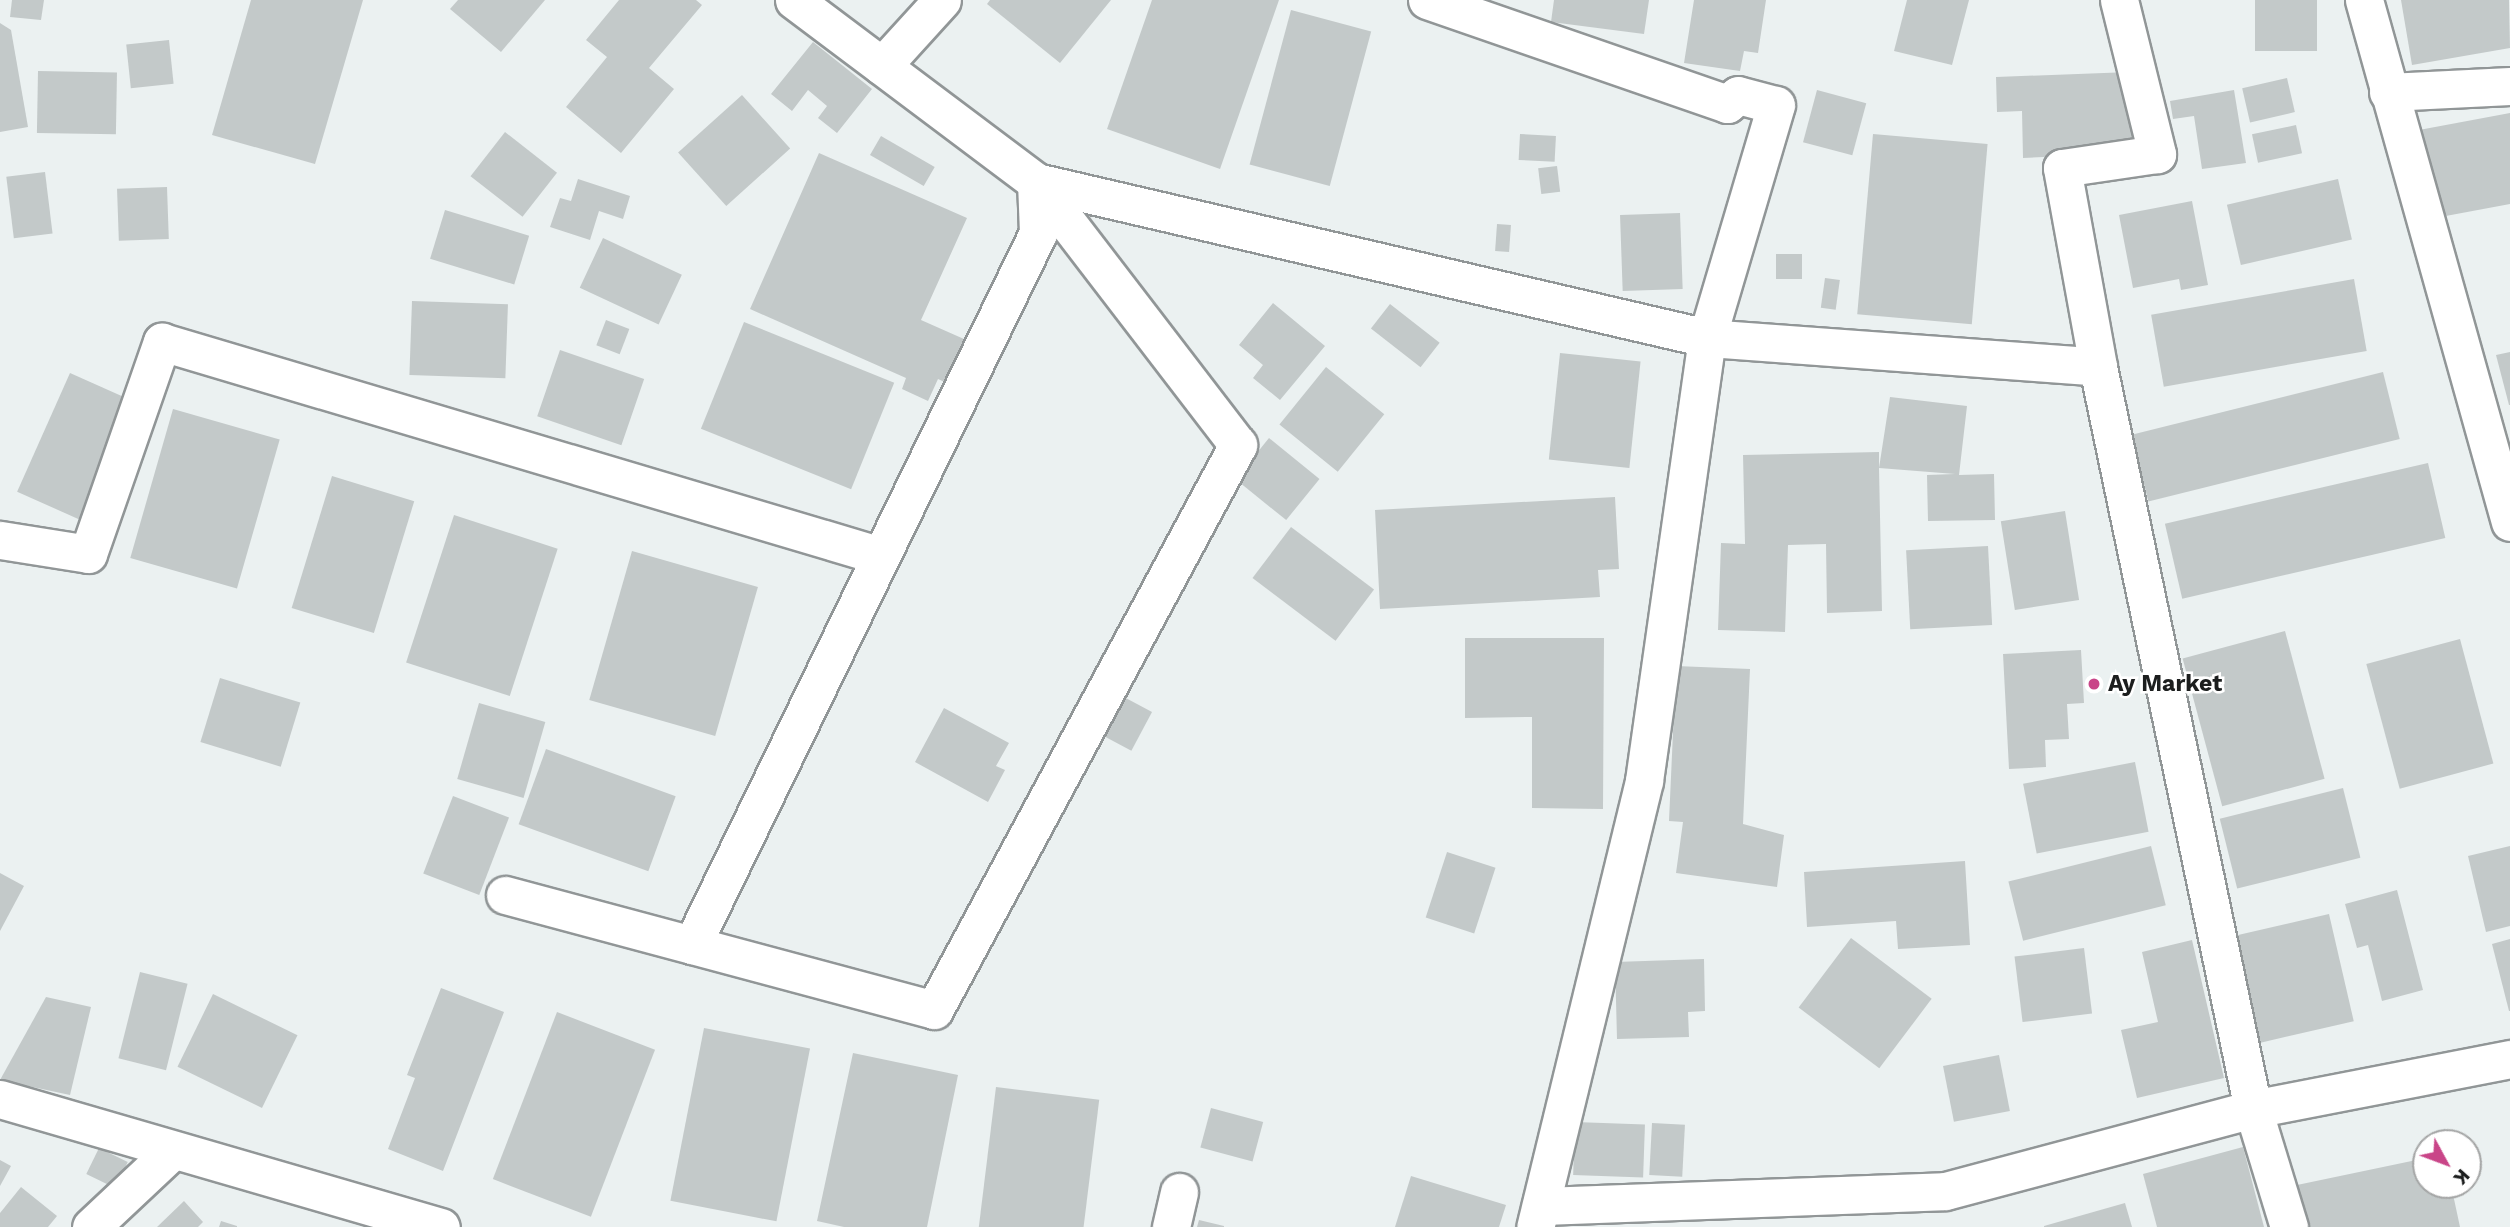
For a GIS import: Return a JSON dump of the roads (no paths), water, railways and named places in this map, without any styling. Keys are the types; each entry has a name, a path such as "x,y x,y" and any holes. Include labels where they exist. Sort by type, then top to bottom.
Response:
{"street":[{"path":"505,895 934,1010 1238,445 1035,182 794,0"},
{"path":"882,66 942,0"},
{"path":"1427,0 1727,104 1738,95 1776,105 1707,338 1644,781 1538,1217 1945,1191 2253,1109 2510,1059"},
{"path":"2119,0 2157,154 2062,168 2098,366 2253,1109 2289,1227"},
{"path":"2364,0 2510,522"},
{"path":"2388,92 2510,86"},
{"path":"1035,182 1707,338 2098,366"},
{"path":"692,945 1038,233 1035,182"},
{"path":"0,540 88,554 162,342 881,556"},
{"path":"0,1099 172,1151 412,1216 441,1227"},
{"path":"91,1227 172,1151"},
{"path":"1171,1227 1179,1192"}],"place":[{"name":"Ay Market","path":"2094,684"}]}
